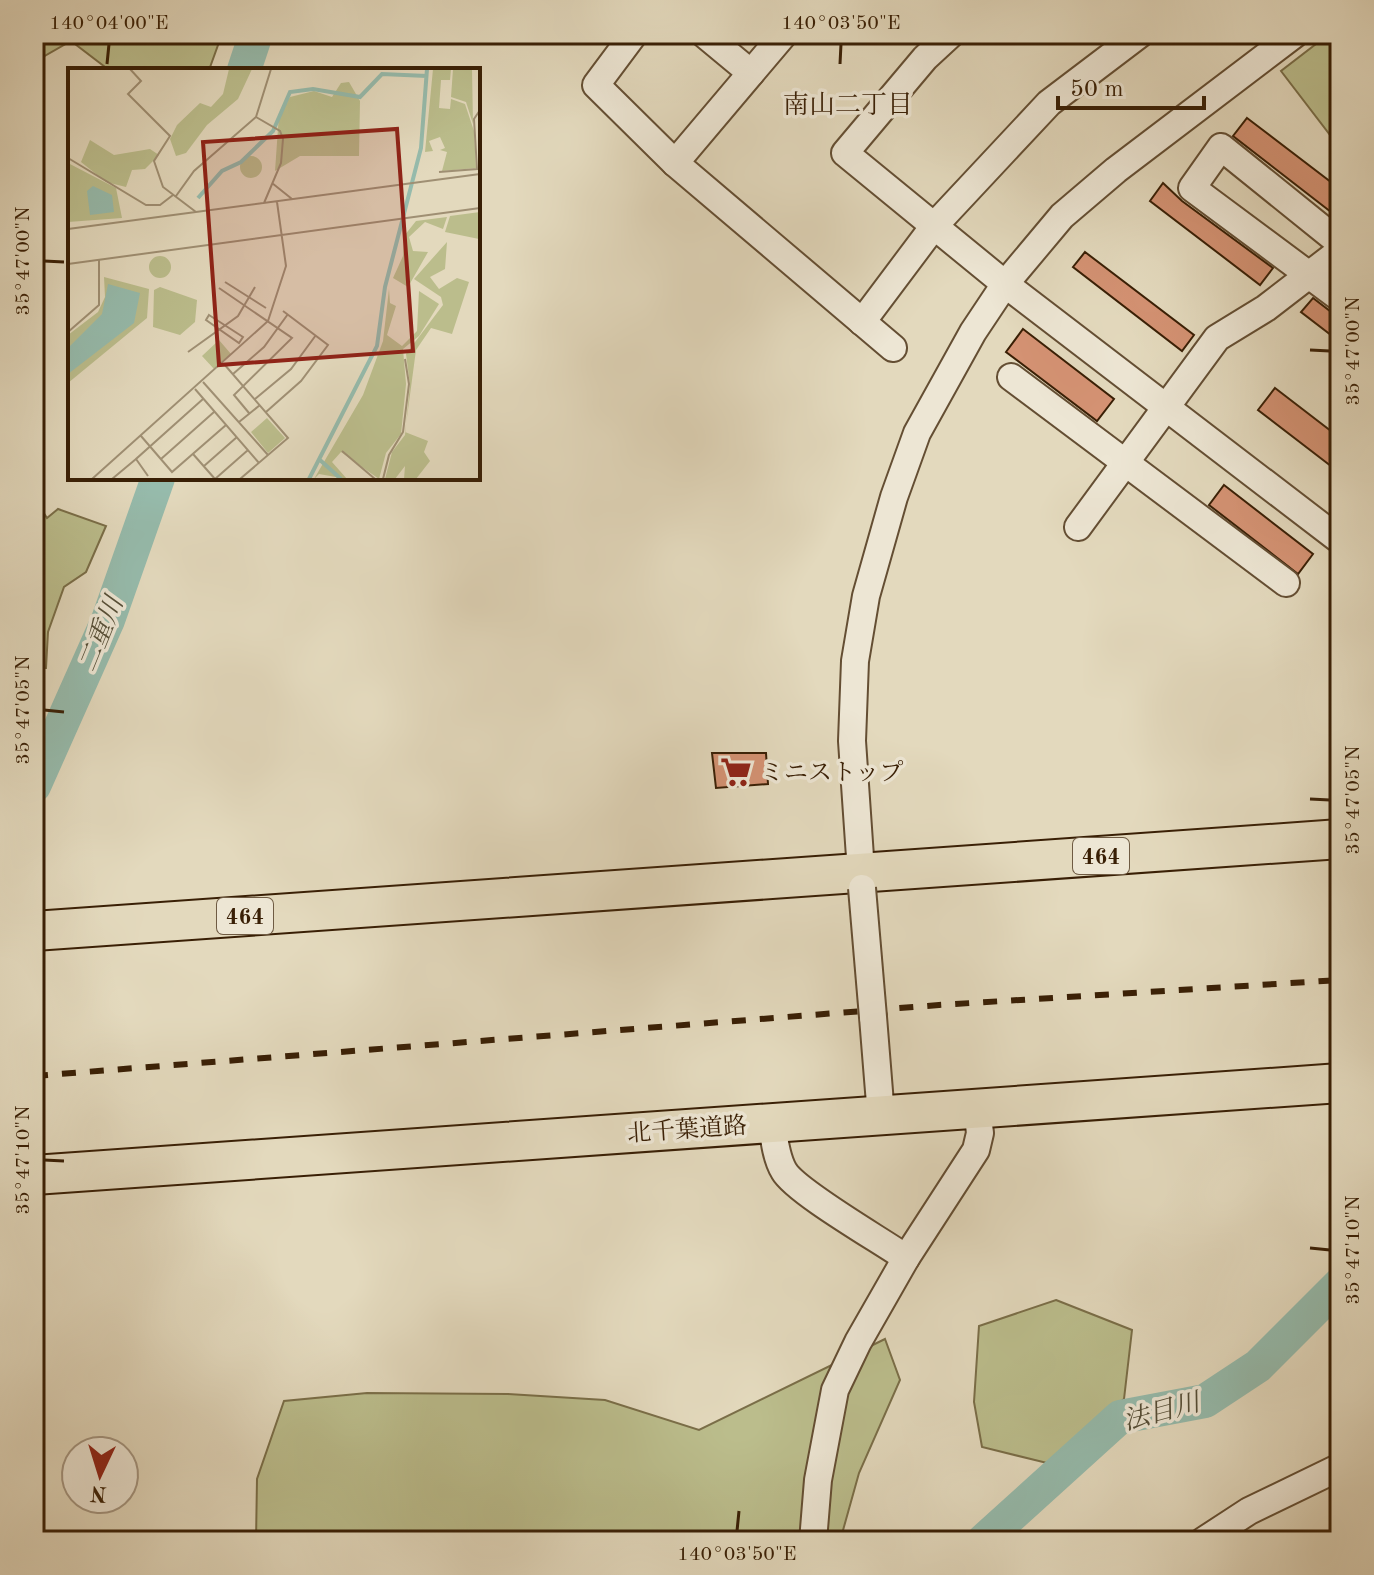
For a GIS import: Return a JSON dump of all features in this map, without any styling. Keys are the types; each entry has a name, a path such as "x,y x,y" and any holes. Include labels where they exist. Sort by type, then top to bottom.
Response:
{"highway":[{"name":"464","path":"34,931 457,901 862,880 1340,839"},
{"name":"北千葉道路","path":"34,1175 772,1123 880,1106 977,1109 1340,1083"}],"street":[{"path":"634,34 596,85 675,163 893,348"},
{"path":"704,34 751,73"},
{"path":"675,163 784,34"},
{"path":"951,34 925,58 845,153 1005,284 1337,538"},
{"path":"862,322 934,226 1049,103 1140,34"},
{"path":"880,1106 852,741 855,661 866,596 894,497 917,433 973,332 1005,284 1062,216 1116,170 1295,34"},
{"path":"1340,243 1221,147 1192,188 1340,298"},
{"path":"1078,527 1217,338 1266,308 1340,251"},
{"path":"1011,377 1286,583"},
{"path":"813,1541 818,1480 835,1390 858,1342 906,1258 976,1150 980,1133 977,1109"},
{"path":"772,1123 784,1172 800,1187 906,1258"},
{"path":"1203,1541 1249,1511 1340,1467"}],"green space":[{"path":"56,34 222,34 210,68 106,68 71,41 34,62 34,40"},
{"path":"1329,34 1340,34 1340,148 1281,71"},
{"path":"34,498 47,518 58,509 106,526 86,572 64,587 48,632 46,668 34,668"},
{"path":"1056,1300 1132,1330 1124,1399 1051,1464 982,1447 974,1402 979,1326"},
{"path":"885,1339 900,1380 859,1473 840,1541 256,1541 257,1479 284,1401 367,1393 508,1394 605,1400 699,1430"}],"building":[{"path":"1247,118 1340,189 1340,219 1233,136"},
{"path":"1163,183 1182,201 1273,268 1260,285 1150,201"},
{"path":"1085,252 1194,335 1182,351 1073,267"},
{"path":"1313,298 1330,311 1340,314 1340,342 1301,312"},
{"path":"1023,329 1114,399 1097,421 1006,352"},
{"path":"1275,388 1340,438 1340,473 1258,410"},
{"path":"1224,485 1313,554 1298,574 1209,505"},
{"path":"712,753 766,753 768,784 716,788"}],"waterway":[{"name":"二重川","path":"245,68 256,34"},
{"name":"二重川","path":"34,786 108,620 157,480"},
{"name":"法目川","path":"983,1541 1120,1417 1205,1401 1258,1366 1340,1284"}],"railway":[{"path":"34,1076 939,1005 1340,980"}],"place":[{"name":"ミニストップ","path":"736,772"}],"district":[{"name":"南山二丁目","path":"848,104"}]}
